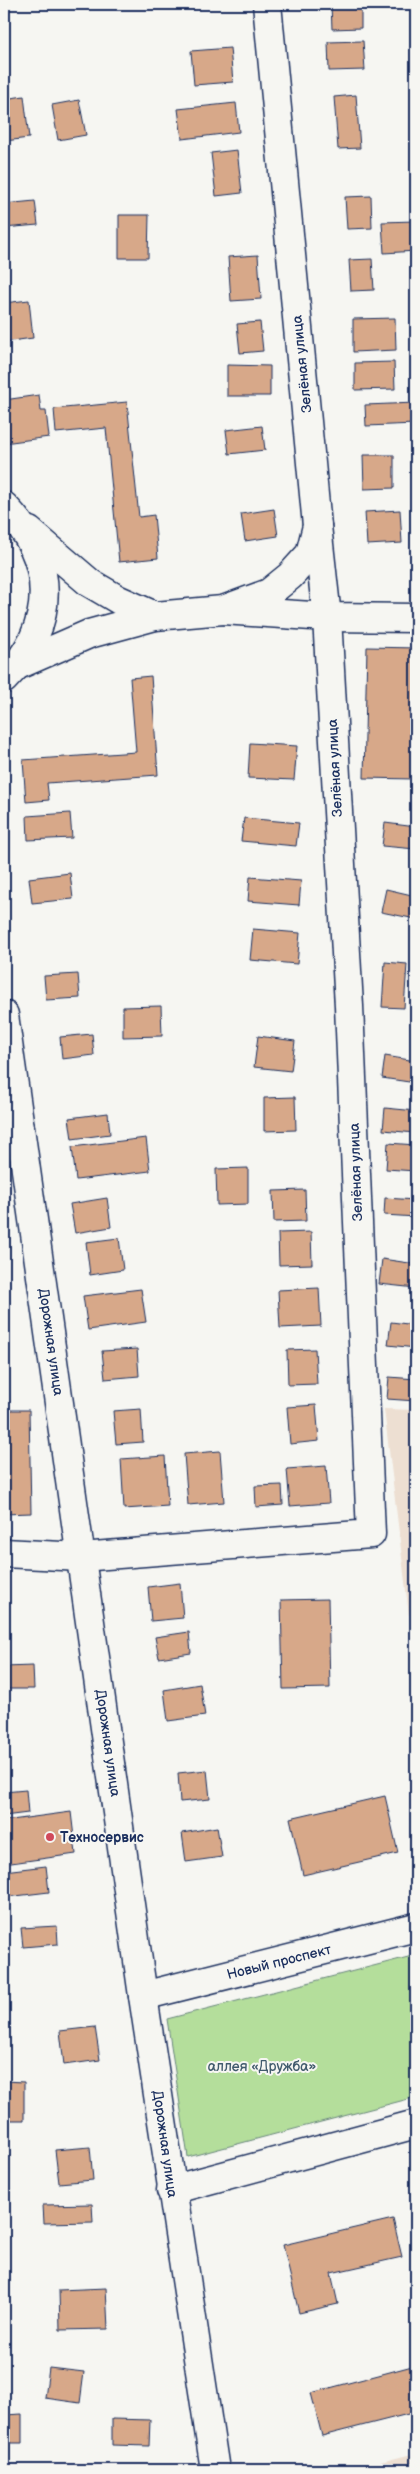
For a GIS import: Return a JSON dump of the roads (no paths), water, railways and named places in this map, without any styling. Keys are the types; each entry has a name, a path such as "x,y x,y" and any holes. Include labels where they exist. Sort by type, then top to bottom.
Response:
{"main road":[{"name":"Зелёная улица","path":"81,1557 371,1534 349,1006 327,617 267,4"},
{"path":"12,515 90,583 119,600 155,616"},
{"path":"7,676 29,649 40,625 44,599 42,572 35,547 12,515"},
{"path":"223,610 269,592 290,576 310,554 317,526"},
{"path":"7,676 88,634 155,616 223,610 327,617 416,618"},
{"name":"Дорожная улица","path":"4,1015 171,2190 215,2470"},
{"path":"4,1553 81,1557"},
{"name":"Новый проспект","path":"143,1996 416,1927"},
{"path":"171,2190 416,2124"}],"place":[{"name":"Техносервис","path":"50,1837"}],"park label":[{"name":"аллея «Дружба»","path":"262,2066"}]}
